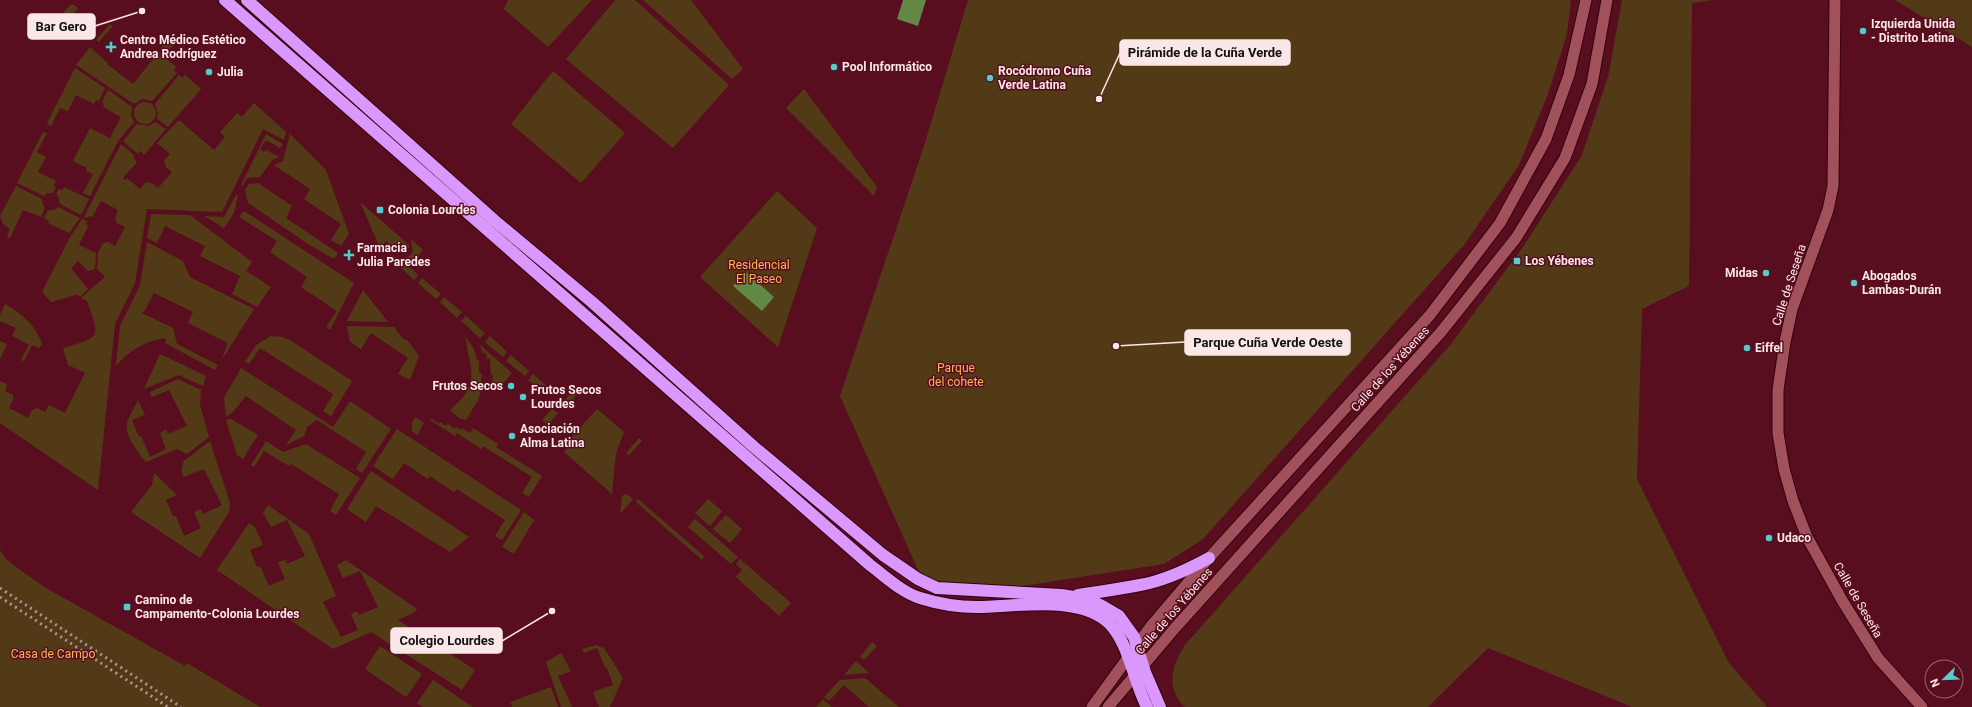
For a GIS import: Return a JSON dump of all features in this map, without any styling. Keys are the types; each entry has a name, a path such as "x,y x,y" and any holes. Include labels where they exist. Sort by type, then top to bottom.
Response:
{"highway":[{"path":"225,0 864,559 903,590 918,598 950,605 978,607 1064,605 1082,609 1098,615 1110,624 1120,639 1134,678 1147,707"},
{"path":"247,0 495,221 592,302 754,447 883,555 918,579 937,588 1072,596 1087,598 1102,606 1119,616 1134,637 1160,707"},
{"path":"1072,596 1140,585 1161,580 1184,571 1209,558"}],"street":[{"name":"Calle de los Yébenes","path":"1092,707 1151,626 1209,558 1430,316 1500,223 1546,139 1569,75 1586,0"},
{"name":"Calle de los Yébenes","path":"1108,707 1175,628 1441,332 1516,238 1565,158 1592,84 1608,0"},
{"name":"Calle de Seseña","path":"1835,0 1833,186 1828,210 1792,309 1785,342 1778,390 1778,433 1784,470 1793,501 1810,544 1865,639 1878,658 1922,707"}],"green space":[{"path":"508,0 592,0 548,47 504,9"},
{"path":"615,0 635,0 729,85 673,148 566,59"},
{"path":"643,0 691,0 743,69 732,79"},
{"name":"Parque del cohete","path":"968,0 1571,0 1567,34 1548,94 1519,165 1464,245 1203,539 1164,564 958,596 928,592 840,396 924,146"},
{"path":"1622,0 1713,0 1692,3 1689,286 1642,309 1637,479 1729,663 1767,707 1632,707 1488,648 1428,707 1185,707 1175,692 1173,676 1177,660 1185,645 1451,344 1523,247 1582,155 1608,77"},
{"path":"1895,0 1972,0 1972,47"},
{"path":"70,5 74,5 78,8 68,20 56,22"},
{"path":"110,24 113,26 99,42 96,40"},
{"path":"171,36 177,41 165,54 160,49"},
{"path":"90,47 108,63 107,64 133,84 159,52 176,67 174,71 177,73 152,101 142,99 134,104 76,65"},
{"path":"75,68 105,88 99,101 96,100 94,104 76,95 68,111 60,108 51,126 47,124 48,121"},
{"path":"553,71 625,133 581,183 511,124"},
{"path":"179,75 182,78 185,75 201,89 168,127 157,119 158,112 155,104"},
{"path":"804,89 877,187 874,196 786,108"},
{"path":"108,90 132,107 131,116 134,122 118,141 90,196 83,193 93,174 86,171 87,168 73,161 90,128 110,138 121,117 103,107 104,104 102,102"},
{"path":"145,102 149,103 155,109 155,117 149,123 145,124 141,123 135,117 134,113 135,109 141,103"},
{"path":"254,103 286,132 284,140 263,129 222,212 147,209 135,283 115,324 98,490 0,423 0,381 7,384 5,391 13,395 13,400 9,408 28,418 32,410 37,408 45,412 49,405 65,413 85,373 68,365 63,348 84,341 94,335 95,330 92,313 87,301 81,298 105,277 97,269 98,253 103,243 108,242 115,246 125,227 117,223 115,218 118,210 101,201 92,217 84,217 121,144 135,156 133,158 137,162 123,178 125,180 127,178 140,189 146,182 152,183 158,188 172,172 166,167 164,161 170,154 157,143 179,120 214,150 225,137 220,132 237,113 242,117"},
{"path":"155,122 166,129 144,155 140,151 138,154 123,141 137,124 149,126"},
{"path":"43,132 47,133 37,152 46,157 38,172 56,181 53,186 56,187 53,193 47,193 44,196 17,183"},
{"path":"266,134 283,144 280,148 266,140 260,149 264,152 266,150 279,157 272,160 260,177 247,178 242,186 241,185"},
{"path":"290,134 326,170 349,234 341,246 331,240 341,224 304,199 310,189 274,165 283,161"},
{"path":"258,183 292,206 286,218 338,253 334,259 308,244 248,203 245,190 249,184"},
{"path":"16,186 42,199 45,208 41,217 23,210 10,238 7,237 10,229 3,224 0,216"},
{"path":"64,187 89,199 81,215 60,204 59,198 56,194 59,189 62,190"},
{"name":"Residencial El Paseo","path":"777,191 817,228 778,347 700,277"},
{"path":"236,195 238,195 234,213 224,228 204,216 224,217"},
{"path":"360,202 409,245 409,248 398,251 386,241 380,248"},
{"path":"58,207 80,218 69,233 48,223 49,221 44,218 48,210 54,210"},
{"path":"244,211 354,283 330,330 326,327 337,311 301,287 307,277 270,252 277,241 239,217"},
{"path":"151,214 190,215 252,262 246,271 271,287 257,307 232,294 240,276 200,256 205,246 165,226 157,243 147,238"},
{"path":"82,219 87,221 86,224 88,226 79,245 96,253 95,269 88,271 78,261 71,268 88,289 81,296 76,295 51,302 42,292 69,239"},
{"path":"411,239 423,250 409,266 418,275 414,280 387,254 399,258 408,257 413,252"},
{"path":"147,242 183,261 190,277 254,309 221,361 228,343 188,323 193,312 154,293 142,313 173,328 177,344 218,365 215,370 165,343 166,338 151,341 138,347 116,366 120,326 140,285"},
{"path":"422,278 441,294 436,299 418,283"},
{"path":"363,290 388,322 347,321"},
{"path":"444,297 462,312 457,318 440,302"},
{"path":"5,304 32,325 42,344 39,348 32,345 24,361 21,360 29,345 12,336 16,328 0,321 0,315"},
{"path":"466,316 485,333 480,338 461,321"},
{"path":"347,326 394,327 404,340 407,340 419,356 410,380 398,374 408,358 371,333 361,349 350,342"},
{"path":"271,336 282,337 290,340 352,381 331,416 323,411 333,394 260,348 249,364 245,362 256,345"},
{"path":"465,336 474,349 477,360 479,361 479,372 482,374 480,387 482,388 478,400 466,420 459,418 450,410 460,401 470,385 471,368"},
{"path":"490,336 507,352 503,357 485,342"},
{"path":"0,341 7,344 0,359"},
{"path":"479,344 512,373 495,392 491,388 493,375 491,375 490,359 487,359 486,353 483,353"},
{"path":"160,354 206,376 203,386 179,375 144,389"},
{"path":"511,355 529,371 525,376 506,361"},
{"path":"241,368 333,427 350,401 391,429 362,473 356,469 366,452 317,420 307,427 304,436 286,445 296,430 246,396 232,413 226,417 224,398"},
{"path":"533,374 551,390 547,396 528,380"},
{"path":"178,379 201,390 200,405 209,437 187,454 177,449 146,462 130,439 127,428 128,420 138,400 145,415 132,420 150,457 166,449 160,433 166,430 168,434 187,426 169,390 152,397 150,392"},
{"path":"577,386 581,389 569,404 565,400"},
{"path":"552,409 558,413 548,425 542,420"},
{"path":"597,409 624,432 616,453 612,494 564,452 571,444 568,441"},
{"path":"415,417 424,423 417,435 412,431 412,422"},
{"path":"431,418 439,424 440,422 446,426 448,424 454,429 456,427 461,430 462,428 470,433 473,428 498,444 496,447 542,476 529,497 522,493 532,477 483,446 481,449 457,433 455,436 430,420"},
{"path":"231,419 258,435 243,459 237,455 226,420"},
{"path":"397,429 521,510 502,540 495,536 505,520 457,489 454,492 430,476 428,479 404,463 393,479 373,466"},
{"path":"639,438 642,441 629,455 626,453"},
{"path":"210,441 230,503 229,512 200,558 131,512 152,485 154,473 177,495 166,500 173,516 176,516 184,536 201,528 194,512 201,509 203,514 222,505 204,469 184,477 181,470 184,461"},
{"path":"266,441 283,452 306,444 360,478 336,515 330,511 339,494 291,464 289,466 264,451 254,467 251,465"},
{"path":"371,471 469,537 450,552 376,506 366,522 347,509"},
{"path":"626,494 633,499 620,514 622,496"},
{"path":"638,499 704,556 702,560 636,502"},
{"path":"708,499 722,511 710,526 695,513"},
{"path":"268,505 309,534 336,596 323,602 341,637 358,630 351,614 357,611 359,615 378,607 360,571 343,578 337,565 346,560 417,609 415,612 398,620 475,670 462,690 371,632 333,649 217,570 249,523 255,527 263,545 250,550 257,567 260,566 269,586 285,579 278,562 285,560 287,564 305,556 287,520 271,527 263,513"},
{"path":"524,512 534,520 514,554 502,547"},
{"path":"726,515 742,529 730,543 713,529"},
{"path":"695,519 738,557 731,564 688,527"},
{"name":"Casa de Campo","path":"0,550 6,559 46,588 185,666 187,663 260,707 0,707"},
{"path":"740,559 791,603 779,616 736,577 742,570 736,564"},
{"path":"872,642 877,646 864,660 860,657"},
{"path":"596,645 604,648 623,678 610,707 599,707 593,692 613,685 607,668 605,668 597,648 584,653 582,649"},
{"path":"380,646 422,674 406,697 365,669"},
{"path":"561,653 571,671 558,676 572,707 561,707 546,662"},
{"path":"856,661 869,673 844,675"},
{"path":"865,678 899,707 869,707 844,685 829,701 824,697 840,680"},
{"path":"433,680 473,707 423,707 417,703"},
{"path":"551,687 558,707 512,707 510,702"},
{"path":"823,699 832,707 816,707"}],"shaded area":[{"path":"903,0 926,0 918,26 897,19"},
{"path":"746,272 774,297 762,311 733,286"}],"railway":[{"path":"0,588 181,707"},
{"path":"0,597 168,707"}],"place":[{"name":"Bar Gero","path":"142,11"},
{"name":"Izquierda Unida - Distrito Latina","path":"1863,31"},
{"name":"Centro Médico Estético Andrea Rodríguez","path":"111,47"},
{"name":"Pool Informático","path":"834,67"},
{"name":"Julia","path":"209,72"},
{"name":"Rocódromo Cuña Verde Latina","path":"990,78"},
{"name":"Pirámide de la Cuña Verde","path":"1099,99"},
{"name":"Colonia Lourdes","path":"380,210"},
{"name":"Farmacia Julia Paredes","path":"349,255"},
{"name":"Los Yébenes","path":"1517,261"},
{"name":"Midas","path":"1766,273"},
{"name":"Abogados Lambas-Durán","path":"1854,283"},
{"name":"Parque Cuña Verde Oeste","path":"1116,346"},
{"name":"Eiffel","path":"1747,348"},
{"name":"Frutos Secos","path":"511,386"},
{"name":"Frutos Secos Lourdes","path":"523,397"},
{"name":"Asociación Alma Latina","path":"512,436"},
{"name":"Udaco","path":"1769,538"},
{"name":"Camino de Campamento-Colonia Lourdes","path":"127,607"},
{"name":"Colegio Lourdes","path":"552,611"}]}
